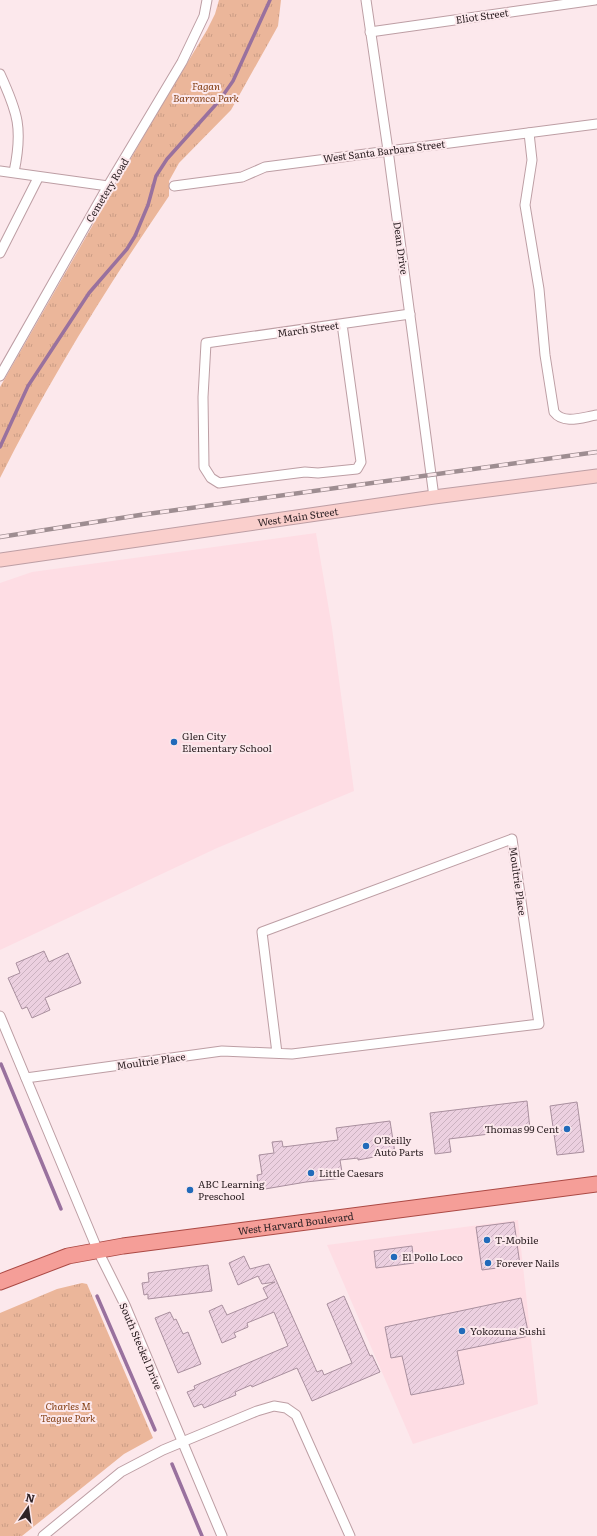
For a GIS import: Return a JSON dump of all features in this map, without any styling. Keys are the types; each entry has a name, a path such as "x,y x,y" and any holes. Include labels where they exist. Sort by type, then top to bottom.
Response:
{"main road":[{"name":"West Harvard Boulevard","path":"0,1282 68,1256 98,1251 234,1231 597,1184"}],"street":[{"name":"Cemetery Road","path":"0,376 108,186 182,62 204,16 207,0"},
{"name":"Dean Drive","path":"366,0 388,150 434,497"},
{"name":"Eliot Street","path":"370,32 595,0"},
{"path":"0,74 18,120 18,153 14,172"},
{"name":"West Santa Barbara Street","path":"174,186 242,177 265,167 597,124"},
{"path":"529,133 532,160 525,205 539,290 545,355 554,412 557,417 565,420 597,416"},
{"path":"0,171 14,172 38,178 108,186"},
{"path":"0,252 38,178"},
{"name":"March Street","path":"342,324 361,462 357,469 318,473 305,472 219,483 211,478 204,467 203,397 206,343 410,314"},
{"name":"West Main Street","path":"0,560 434,497 597,476"},
{"name":"Moultrie Place","path":"26,1078 222,1051 292,1054 538,1024 512,839 262,932 277,1053"},
{"name":"South Steckel Drive","path":"0,1016 98,1251 125,1305 222,1536"},
{"path":"43,1536 121,1472 182,1442 257,1411 274,1406 286,1408 296,1415 350,1536"}],"shaded area":[{"name":"Glen City Elementary School","path":"316,533 332,628 354,791 217,848 0,950 0,583 32,572"},
{"path":"518,1220 538,1404 413,1444 327,1245"}],"green space":[{"name":"Fagan Barranca Park","path":"219,0 281,0 278,26 231,110 179,163 169,181 169,196 101,299 80,334 38,405 0,478 0,387 150,125 207,30 215,14"},
{"name":"Charles M Teague Park","path":"82,1283 87,1284 153,1438 124,1454 22,1536 0,1536 0,1313 57,1289"}],"building":[{"path":"44,951 49,962 68,953 81,983 45,998 50,1010 32,1018 27,1007 22,1009 8,978 20,973 16,963"},
{"path":"527,1101 530,1129 449,1139 451,1152 435,1154 430,1113"},
{"name":"Thomas 99 Cent","path":"577,1102 584,1152 557,1155 550,1106"},
{"path":"390,1121 395,1153 358,1160 358,1158 340,1160 343,1178 306,1182 265,1189 264,1185 258,1185 257,1175 262,1174 259,1155 274,1153 272,1142 282,1141 283,1147 338,1140 336,1128"},
{"path":"514,1222 520,1265 482,1270 476,1227"},
{"name":"El Pollo Loco","path":"412,1246 414,1263 376,1268 374,1251"},
{"path":"244,1256 250,1269 269,1264 317,1372 322,1370 324,1375 352,1363 327,1304 344,1296 370,1356 372,1355 380,1372 312,1401 297,1368 252,1387 251,1385 235,1392 236,1395 204,1408 202,1404 194,1407 187,1392 195,1389 194,1386 288,1346 274,1312 247,1323 248,1327 234,1333 236,1337 222,1343 209,1311 222,1305 227,1315 268,1298 263,1288 275,1282 262,1284 258,1276 238,1285 229,1263"},
{"path":"208,1265 212,1291 148,1299 148,1294 144,1295 142,1283 149,1282 148,1273"},
{"path":"521,1298 529,1336 457,1351 464,1384 411,1395 402,1356 391,1358 385,1327"},
{"path":"170,1312 174,1320 176,1319 183,1334 188,1332 201,1364 178,1373 155,1318"}],"waterway":[{"path":"0,447 28,386 89,293 127,249 135,236 148,205 156,176 167,159 219,101 233,81 270,0"},
{"path":"1,1064 61,1209"},
{"path":"97,1296 155,1430"},
{"path":"172,1464 202,1536"}],"railway":[{"path":"0,537 140,515 597,452"}],"place":[{"name":"Glen City Elementary School","path":"174,742"},
{"name":"Thomas 99 Cent","path":"567,1129"},
{"name":"O'Reilly Auto Parts","path":"366,1146"},
{"name":"Little Caesars","path":"311,1173"},
{"name":"ABC Learning Preschool","path":"190,1190"},
{"name":"T-Mobile","path":"487,1240"},
{"name":"El Pollo Loco","path":"394,1257"},
{"name":"Forever Nails","path":"488,1263"},
{"name":"Yokozuna Sushi","path":"462,1331"}]}
